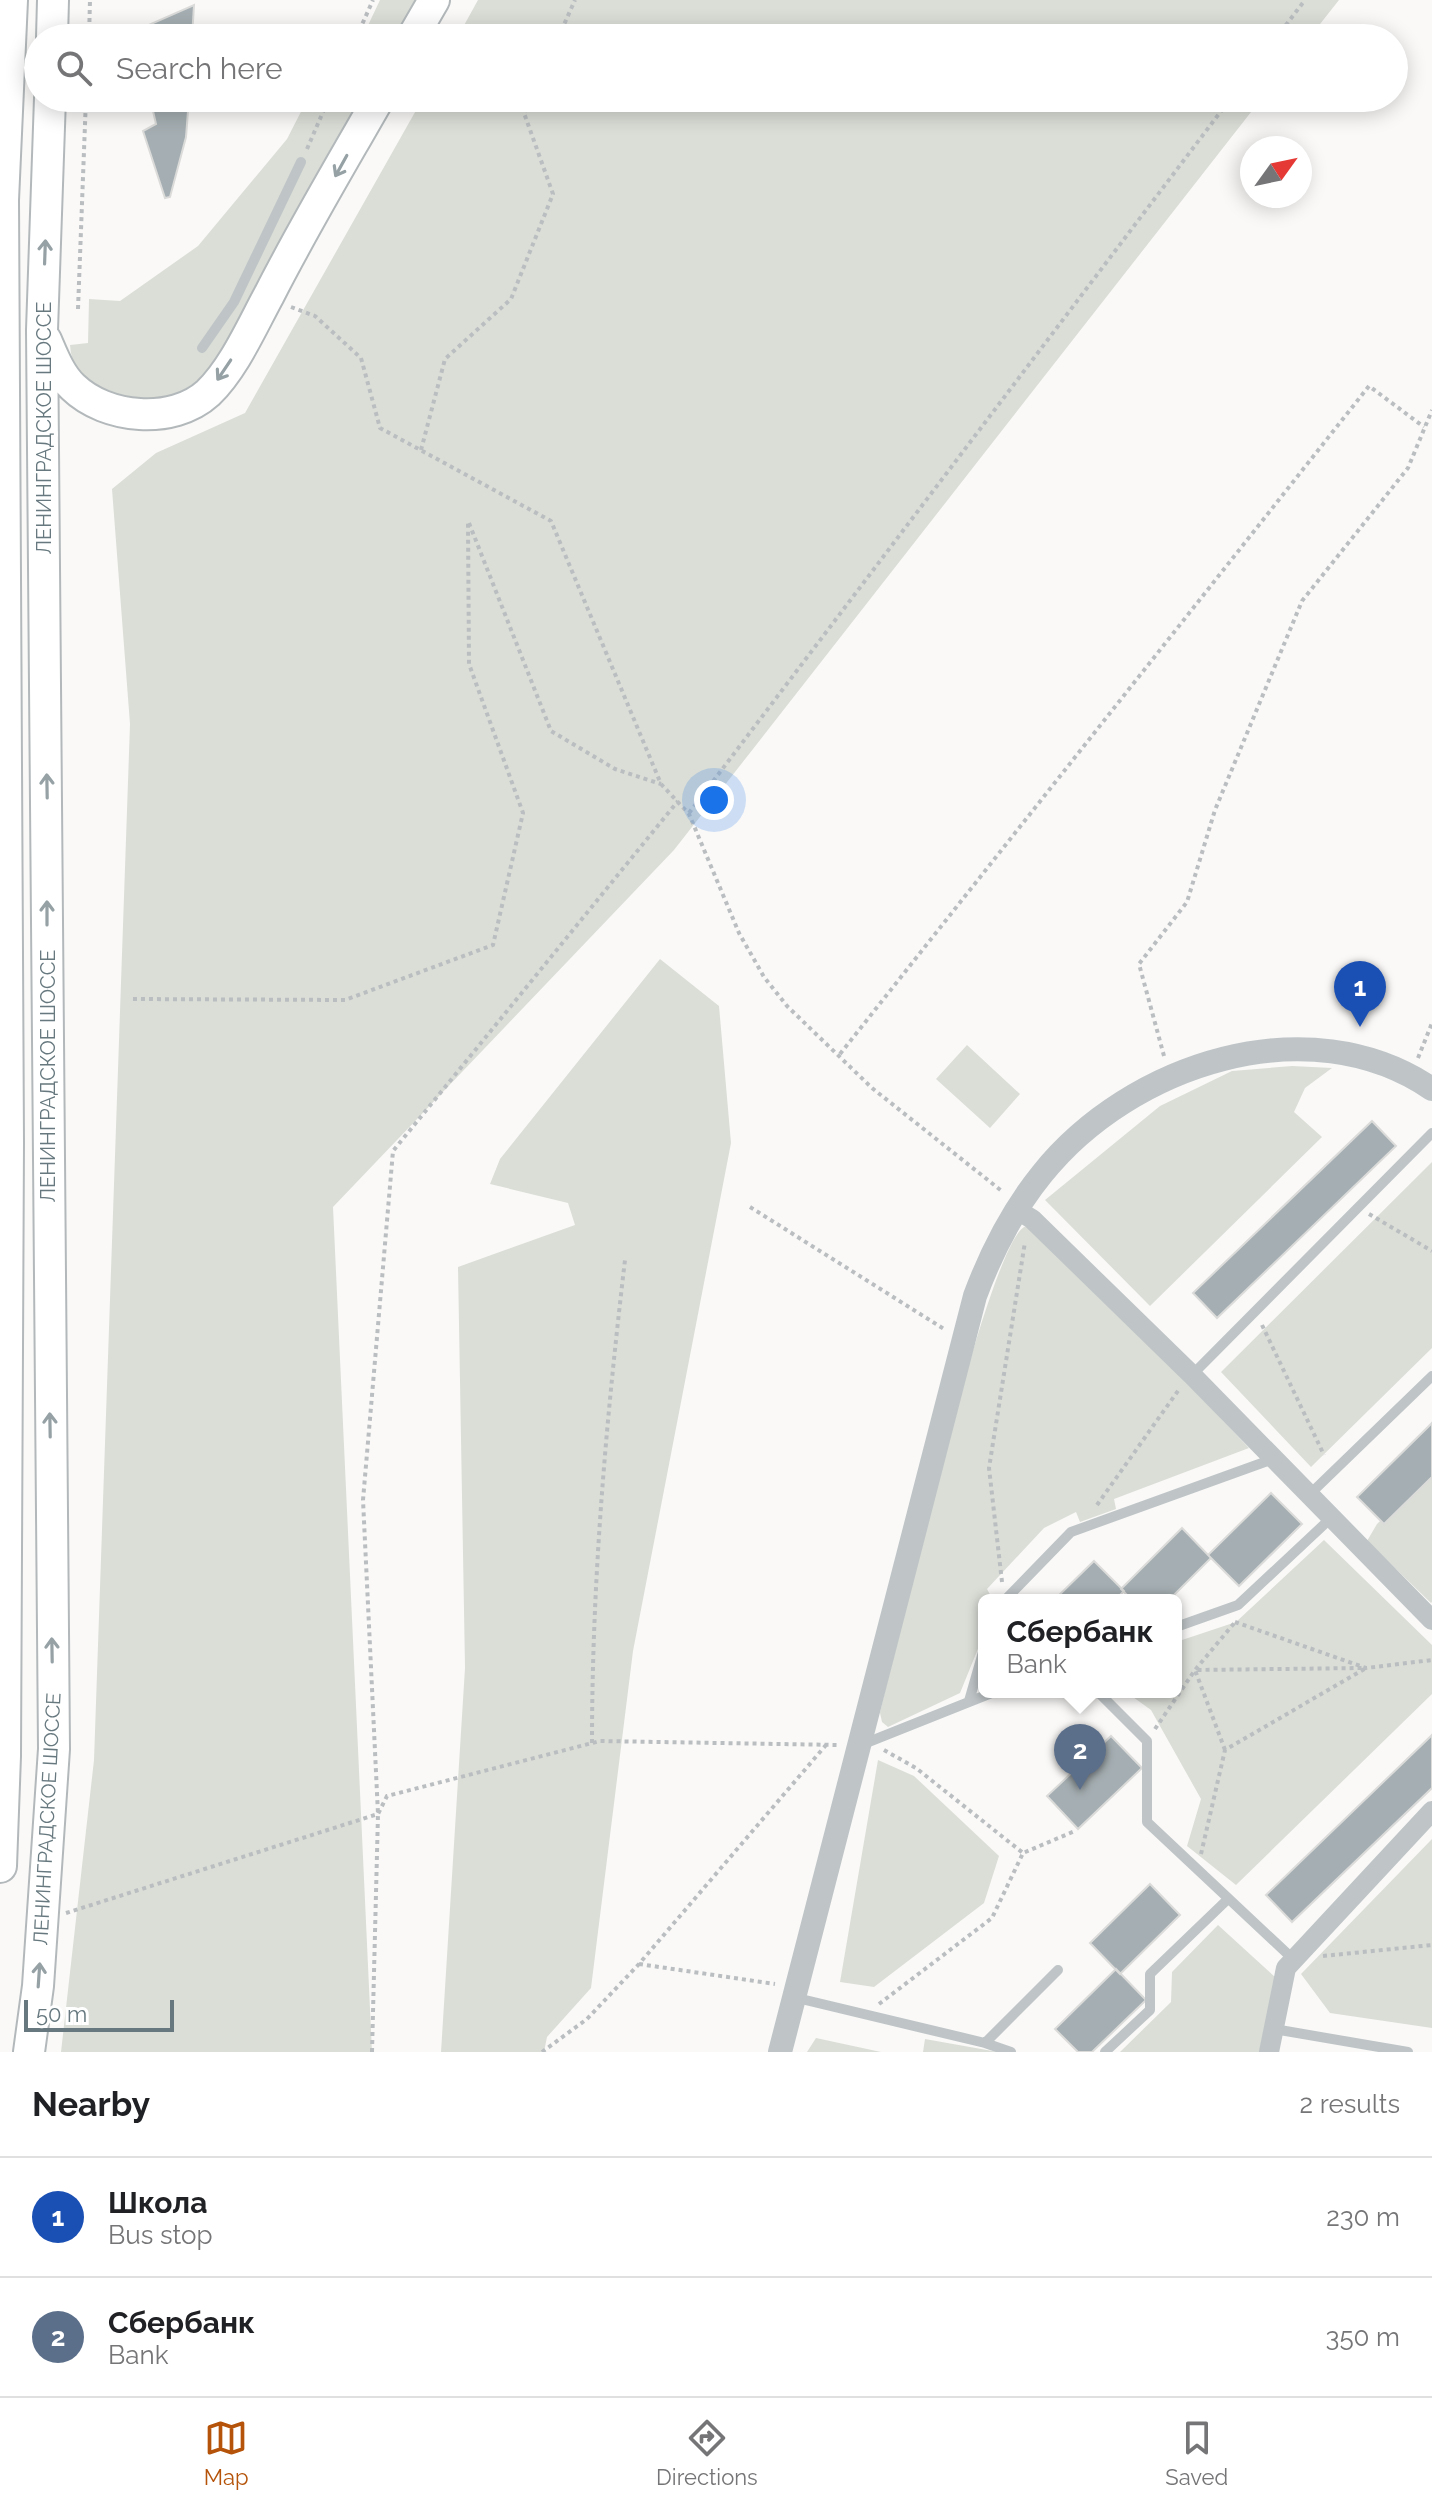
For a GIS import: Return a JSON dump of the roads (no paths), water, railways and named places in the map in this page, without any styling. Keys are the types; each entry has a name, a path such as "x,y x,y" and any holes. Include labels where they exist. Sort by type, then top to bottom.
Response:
{"highway":[{"name":"ЛЕНИНГРАДСКОЕ ШОССЕ","path":"0,1866 4,1756 7,1174 2,200 11,0"}],"main road":[{"path":"52,24 53,0"},
{"path":"420,24 434,0"},
{"name":"ЛЕНИНГРАДСКОЕ ШОССЕ","path":"29,2052 38,1986 54,1749 42,330 50,112"},
{"path":"42,330 56,363 72,387 118,412 149,414 190,404 208,393 276,304 372,112"}],"street":[{"path":"780,2052 797,1998 963,1341 986,1268 1025,1209 1042,1173 1084,1132 1170,1078 1228,1057 1286,1048 1352,1054 1412,1075 1432,1089"},
{"path":"1025,1209 1432,1620"},
{"path":"1269,2052 1286,1968 1432,1811"}],"lane":[{"path":"202,348 234,302 301,162"},
{"path":"234,302 250,308 276,304"},
{"path":"1192,1375 1432,1133"},
{"path":"1309,1495 1432,1376"},
{"path":"1011,1594 1071,1532 1274,1459"},
{"path":"1182,1625 1231,1608 1331,1518"},
{"path":"969,1701 978,1670"},
{"path":"860,1746 978,1698"},
{"path":"1104,1698 1147,1741 1147,1822 1293,1959"},
{"path":"1105,2052 1150,2010 1150,1974 1228,1899"},
{"path":"985,2043 1058,1970"},
{"path":"797,1998 867,2012 1011,2052"},
{"path":"1274,2029 1408,2052"}],"place":[{"name":"Школа","path":"1360,1027"},
{"name":"Сбербанк","path":"1080,1790"}]}
